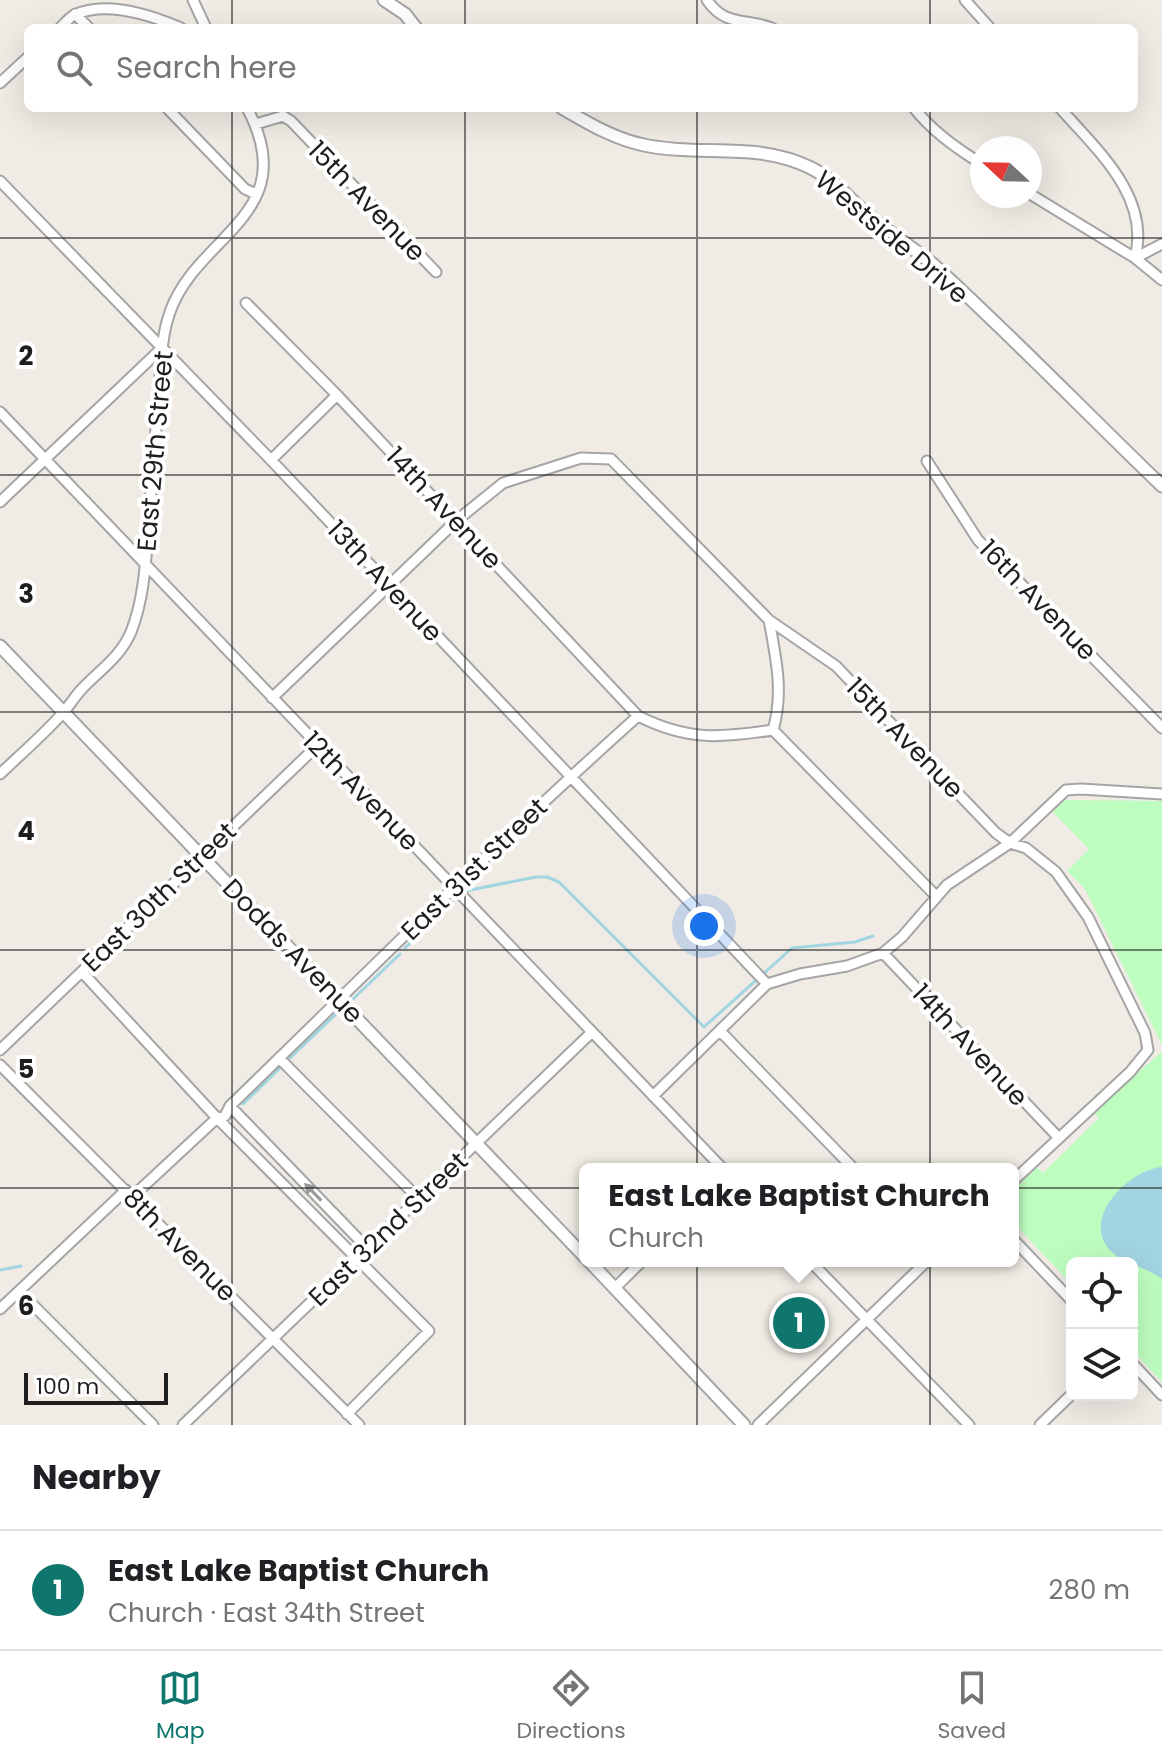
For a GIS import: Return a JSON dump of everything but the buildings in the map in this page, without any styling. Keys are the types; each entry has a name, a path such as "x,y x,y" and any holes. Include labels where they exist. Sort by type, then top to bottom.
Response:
{"street":[{"path":"193,0 204,24"},
{"path":"384,0 405,14 413,24"},
{"path":"401,0 405,14"},
{"path":"707,0 716,12 736,21 762,24"},
{"path":"965,0 986,24"},
{"path":"64,24 75,14 95,8 139,11 171,24"},
{"path":"75,14 85,24"},
{"path":"0,83 24,61"},
{"path":"171,112 245,189 256,194"},
{"name":"East 29th Street","path":"0,774 119,653 131,633 146,562 162,348 170,311 186,282 246,215 256,194 262,146 249,112"},
{"name":"Westside Drive","path":"569,112 611,135 643,145 773,155 811,168 835,184 871,218 933,265 1162,486"},
{"path":"917,112 924,121 970,155"},
{"path":"1064,112 1116,171 1138,220 1139,242 1135,258"},
{"name":"15th Avenue","path":"256,124 283,116 291,121 436,272"},
{"name":"13th Avenue","path":"0,181 271,460 767,984"},
{"path":"1042,201 1135,258 1162,280"},
{"path":"1135,258 1162,244"},
{"name":"14th Avenue","path":"246,303 337,395 638,716"},
{"path":"0,502 162,348"},
{"path":"271,460 337,395"},
{"name":"12th Avenue","path":"0,412 717,1163"},
{"name":"15th Avenue","path":"456,521 503,483 581,458 611,459 769,620 836,666 996,833 1010,843 1026,848 1056,872 1088,917 1145,1033 1148,1050 1130,1072 1058,1137"},
{"name":"16th Avenue","path":"927,461 978,540 1162,728"},
{"path":"272,698 456,521"},
{"path":"769,620 778,665 779,708 773,730"},
{"name":"Dodds Avenue","path":"0,646 579,1251"},
{"path":"638,716 665,729 695,737 729,737 773,730"},
{"name":"East 31st Street","path":"0,1309 217,1118 225,1116 230,1106 339,999 570,777 638,716"},
{"path":"773,730 937,897"},
{"name":"East 30th Street","path":"0,1050 318,745"},
{"path":"653,1096 767,984 800,974 847,966 883,953 902,937 947,885 1010,843 1066,790 1162,794"},
{"name":"14th Avenue","path":"883,953 1058,1137"},
{"path":"82,972 217,1118 429,1331 347,1414"},
{"path":"721,1032 848,1163"},
{"name":"East 32nd Street","path":"183,1425 591,1033"},
{"path":"279,1058 419,1199"},
{"name":"8th Avenue","path":"0,1065 359,1425"},
{"path":"230,1106 367,1248"},
{"path":"1019,1175 1058,1137"},
{"path":"1019,1245 1066,1295"},
{"path":"595,1267 744,1425"},
{"path":"615,1288 636,1267"},
{"path":"816,1267 969,1425"},
{"path":"758,1425 921,1267"},
{"path":"19,1291 153,1425"},
{"path":"1138,1369 1162,1395"},
{"path":"1040,1425 1066,1400"}],"green space":[{"path":"1064,800 1162,801 1162,1045 1085,889 1067,871 1089,849 1053,812"},
{"path":"1162,1052 1162,1382 1138,1356 1138,1257 1066,1257 1066,1279 1019,1228 1019,1185 1036,1167 1043,1173 1099,1118 1093,1111"}],"water":[{"path":"1162,1167 1162,1279 1138,1266 1138,1257 1120,1257 1112,1252 1103,1240 1101,1226 1104,1212 1112,1199 1135,1177"}],"waterway":[{"path":"465,891 536,877 559,882 704,1027 792,948 855,942 873,936"},
{"path":"405,948 452,902"},
{"path":"353,999 400,954"},
{"path":"289,1059 336,1014"},
{"path":"243,1104 281,1067"},
{"path":"0,1270 21,1266"}],"place":[{"name":"East Lake Baptist Church","path":"799,1323"}]}
